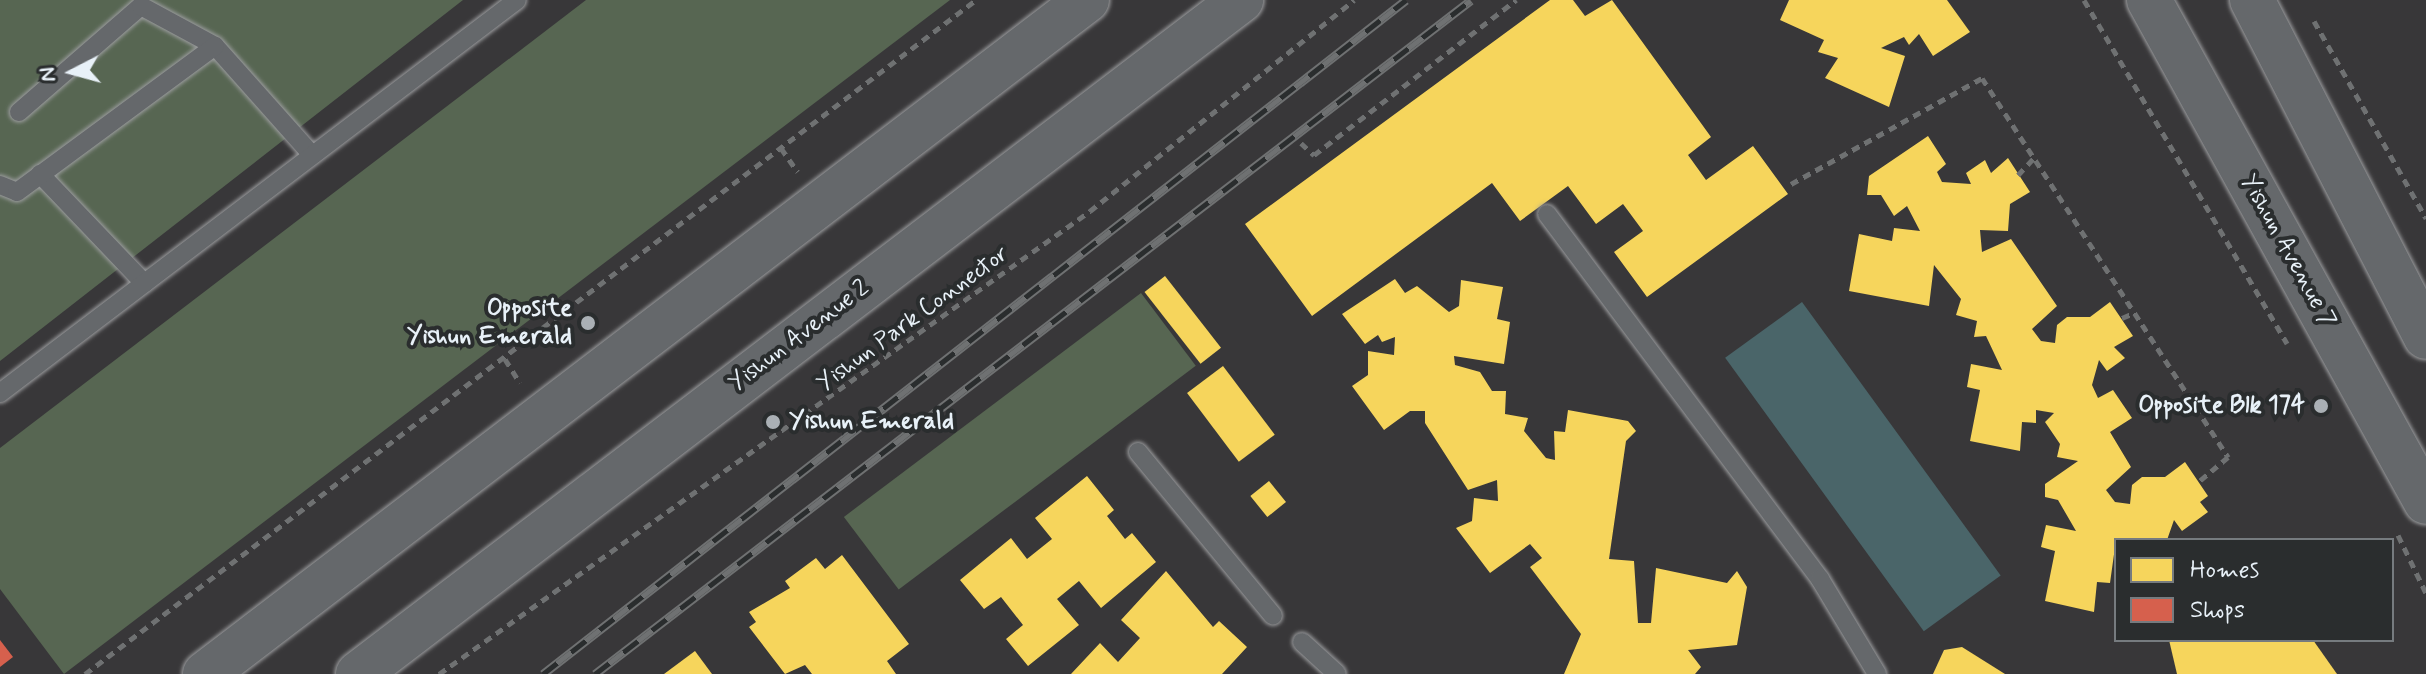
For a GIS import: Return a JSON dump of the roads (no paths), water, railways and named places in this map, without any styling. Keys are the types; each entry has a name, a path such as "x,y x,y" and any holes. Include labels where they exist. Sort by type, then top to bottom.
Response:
{"main road":[{"path":"205,674 1087,0"},
{"name":"Yishun Avenue 2","path":"358,674 1241,0"},
{"name":"Yishun Avenue 7","path":"2149,0 2408,511"},
{"path":"2252,0 2426,337"}],"lane":[{"path":"0,393 517,0"},
{"path":"19,112 141,6 215,46 312,155"},
{"path":"0,185 17,192 215,46"},
{"path":"40,174 144,283"},
{"path":"1547,214 1820,579 1877,674"},
{"path":"1138,452 1273,616"},
{"path":"1302,642 1337,674"}],"water":[{"path":"1802,302 2001,575 1924,631 1725,358"}],"railway":[{"path":"543,674 1406,0"},
{"path":"595,674 1471,0"}],"place":[{"name":"Opposite Yishun Emerald","path":"588,323"},
{"name":"Opposite Blk 174","path":"2321,406"},
{"name":"Yishun Emerald","path":"773,422"}]}
